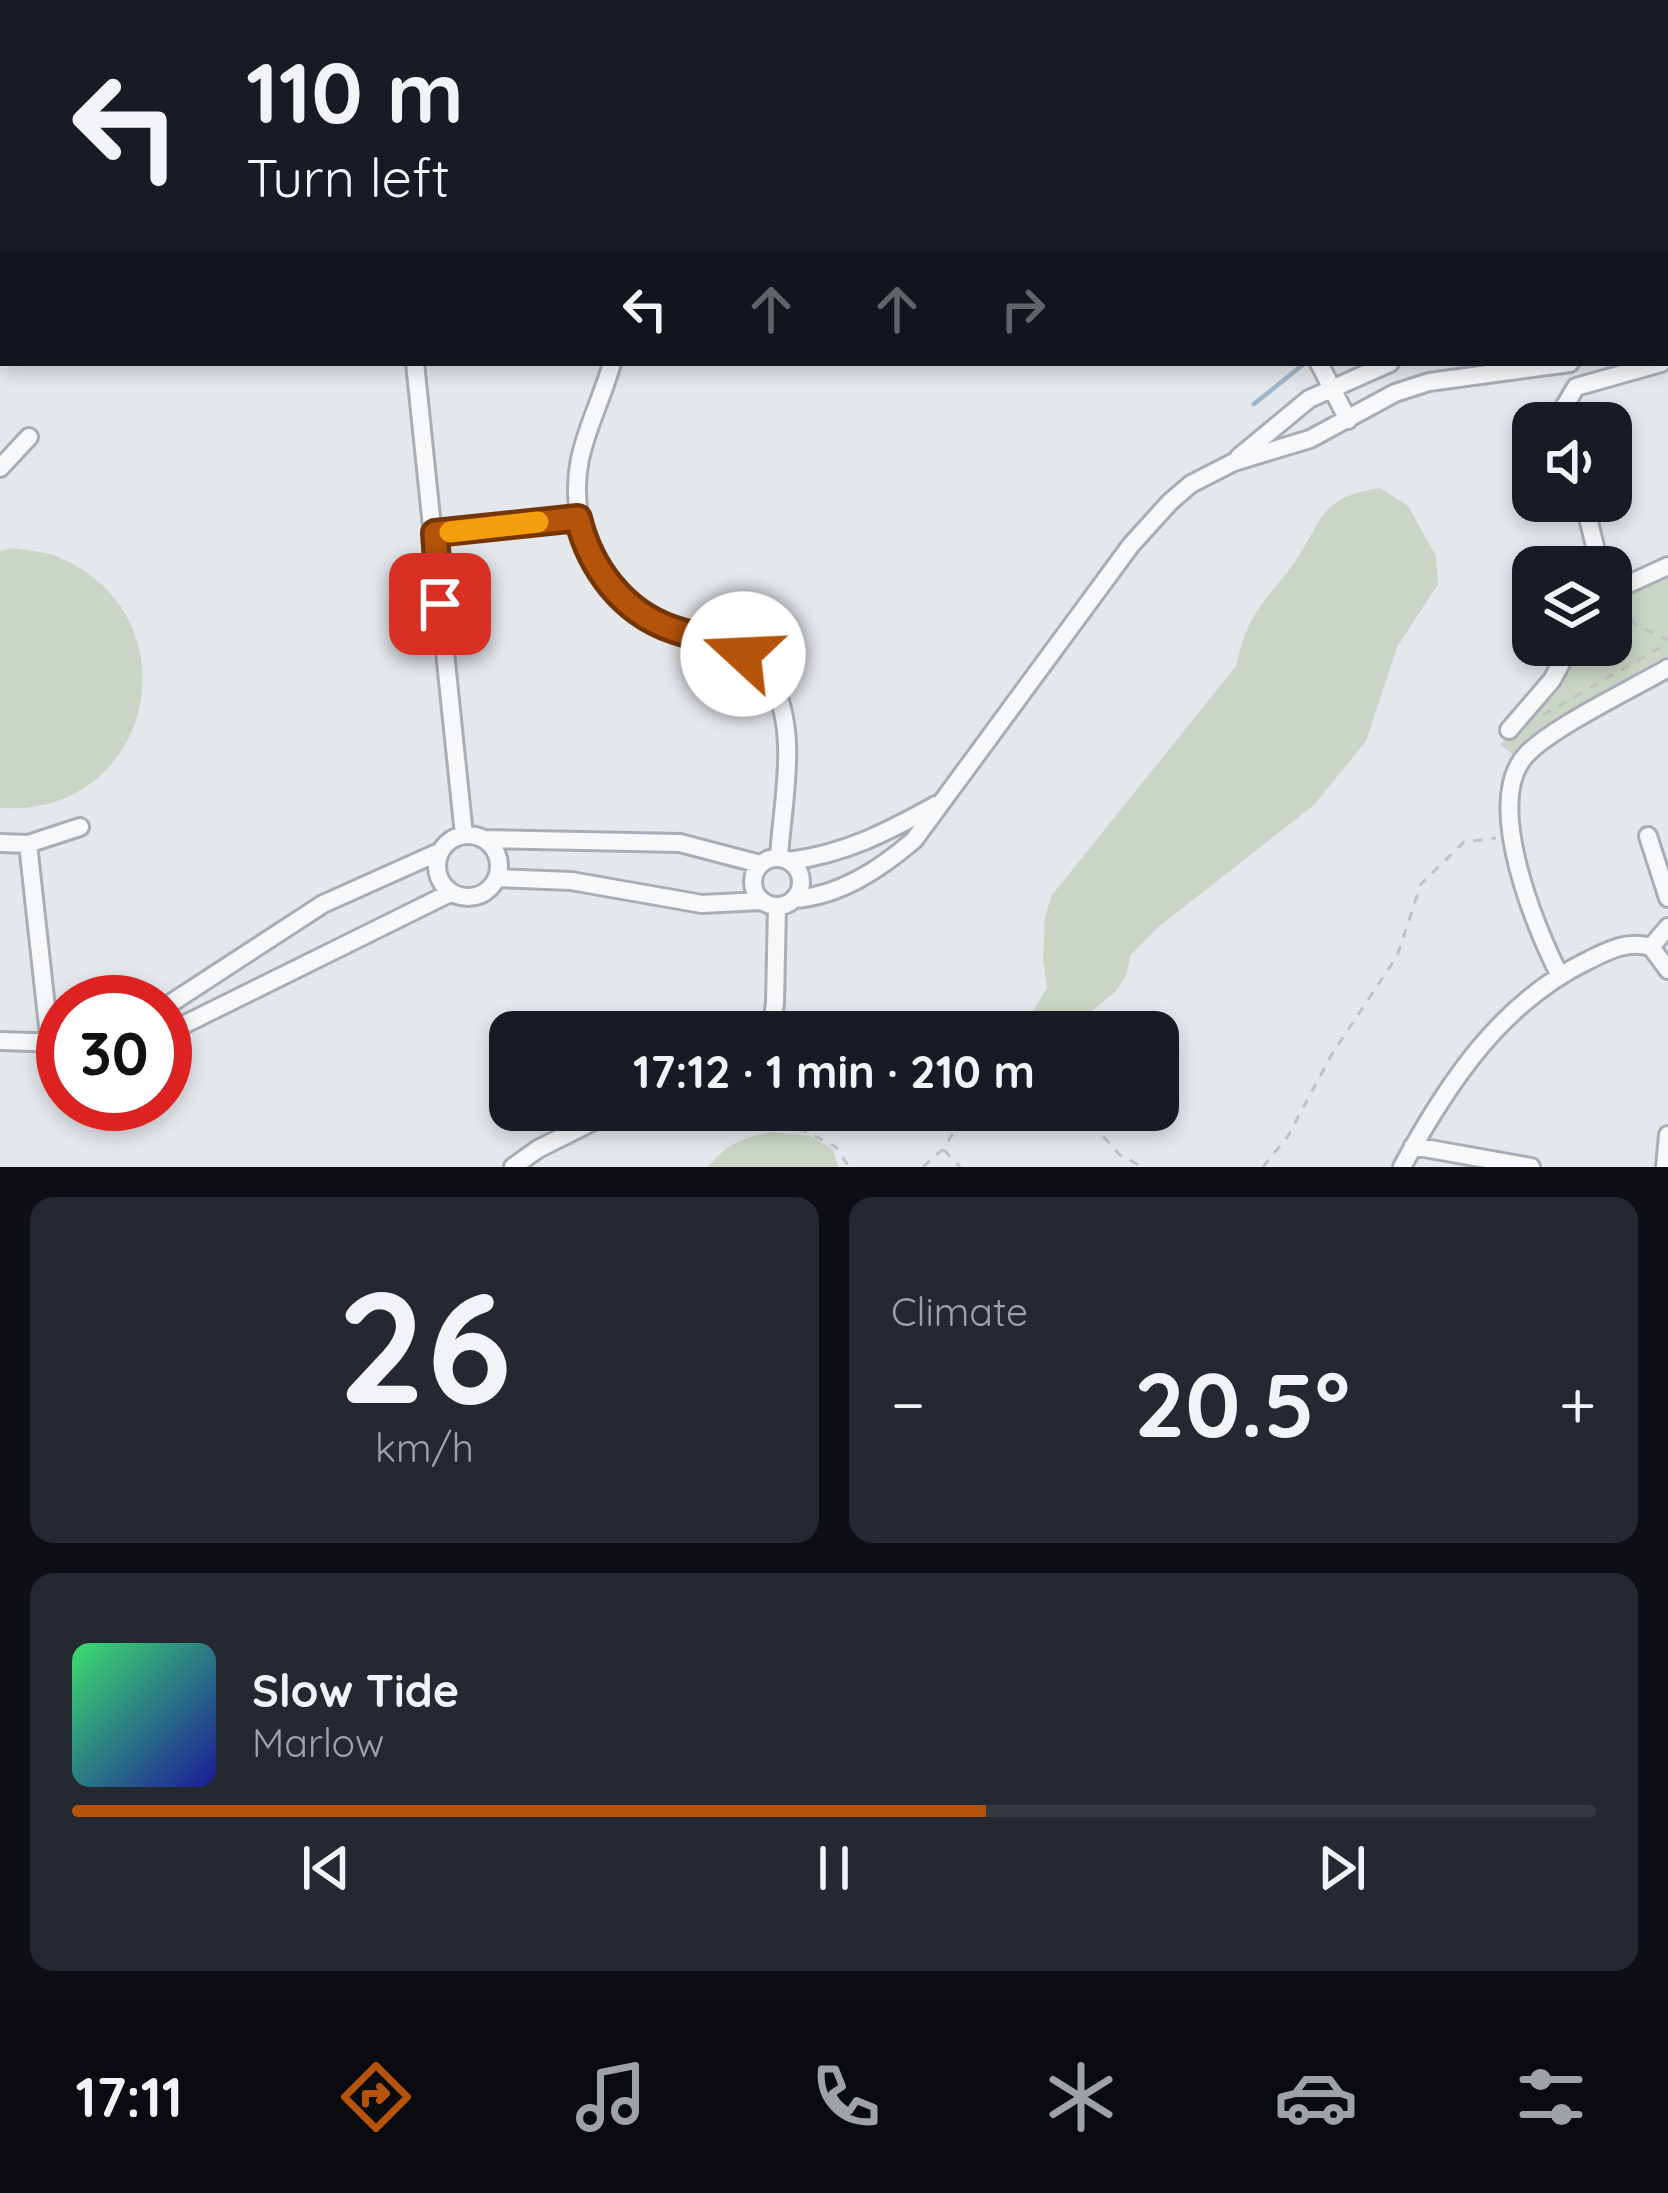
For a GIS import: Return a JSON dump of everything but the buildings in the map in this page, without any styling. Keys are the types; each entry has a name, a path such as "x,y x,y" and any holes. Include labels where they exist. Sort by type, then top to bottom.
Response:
{"street":[{"path":"415,366 464,835"},
{"path":"611,366 576,482 578,518 590,553 602,575 633,609 668,628 722,641 764,672 785,723 784,859 801,878 778,902 775,1011"},
{"path":"1320,366 1348,420"},
{"path":"1234,462 1283,417 1330,388 1383,366"},
{"path":"192,1021 450,893 477,897 497,878 571,881 702,904 778,902 839,889 880,867 914,839 1144,531 1191,484 1234,462 1310,439 1395,393 1429,382 1548,366"},
{"path":"1567,402 1576,387 1651,366"},
{"path":"0,468 28,436"},
{"path":"435,533 578,518"},
{"path":"1632,583 1668,566"},
{"path":"1509,730 1560,666"},
{"path":"1559,974 1520,884 1514,836 1516,770 1537,745 1668,668"},
{"path":"192,989 323,904 439,852 464,835 680,843 760,864 838,853 937,805"},
{"path":"0,843 28,844 80,827"},
{"path":"1648,836 1668,898"},
{"path":"484,839 496,852 497,878"},
{"path":"28,844 47,975"},
{"path":"439,852 439,879 450,893"},
{"path":"760,864 752,882 778,902"},
{"path":"1651,947 1668,927"},
{"path":"1402,1167 1481,1044 1521,1002 1559,974 1612,949 1651,947 1668,970"},
{"path":"0,1041 36,1042"},
{"path":"513,1167 573,1131"},
{"path":"1665,1167 1668,1135"},
{"path":"1413,1146 1531,1167"}],"path":[{"path":"1632,620 1668,642"},
{"path":"1534,721 1668,642"},
{"path":"1263,1167 1288,1136 1332,1054 1397,956 1421,884 1464,842 1514,836"},
{"path":"803,1131 836,1147 849,1167"},
{"path":"923,1167 955,1131"},
{"path":"1098,1131 1120,1155 1143,1167"},
{"path":"943,1149 960,1167"}],"green space":[{"path":"1380,488 1408,506 1436,556 1438,584 1397,647 1366,741 1314,805 1157,928 1130,956 1127,974 1116,991 1092,1011 1033,1011 1047,988 1045,916 1052,895 1236,666 1255,614 1322,516 1359,493"},
{"path":"13,548 58,557 102,585 130,623 142,665 139,708 123,749 93,781 52,803 0,808 0,551"},
{"path":"1668,574 1668,656 1529,737 1514,755 1500,745 1556,686 1568,666 1632,666 1632,590"},
{"path":"773,1132 810,1136 833,1149 838,1167 708,1167 737,1143"}],"waterway":[{"path":"1254,404 1301,366"}],"slow traffic":[{"path":"450,532 538,522"}],"route":[{"path":"440,604 435,533 578,518 602,575 633,609 668,628 722,641 743,654"}]}
